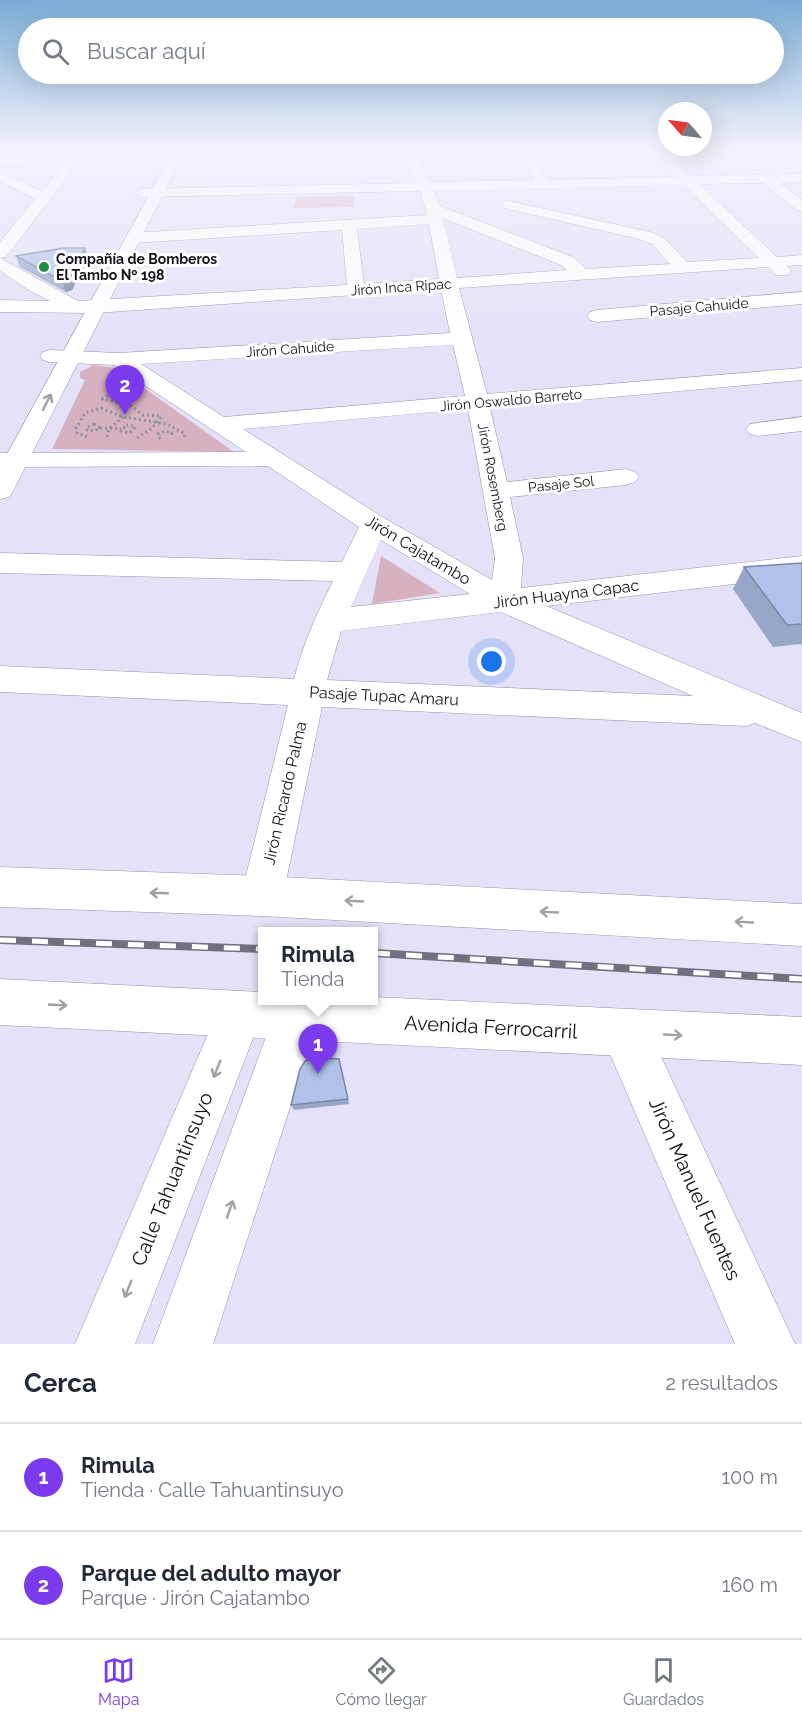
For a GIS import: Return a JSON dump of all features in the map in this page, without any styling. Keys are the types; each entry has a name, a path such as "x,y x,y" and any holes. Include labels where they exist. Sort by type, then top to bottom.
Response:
{"street":[{"path":"0,253 33,211"},
{"path":"0,491 53,363 139,211"},
{"path":"86,307 132,238 142,211"},
{"path":"278,229 281,211"},
{"path":"132,238 349,224 361,211"},
{"path":"406,211 434,214 567,261 582,275"},
{"name":"Jirón Rosemberg","path":"433,211 460,338 478,403 509,558 505,601"},
{"path":"535,211 644,235 658,241 683,268"},
{"path":"719,211 802,290"},
{"path":"349,224 356,290"},
{"name":"Jirón Inca Ripac","path":"1,306 86,307 802,260"},
{"path":"0,263 36,287 86,307"},
{"name":"Pasaje Cahuide","path":"597,316 802,298"},
{"name":"Jirón Cahuide","path":"119,359 460,338"},
{"name":"Jirón Cajatambo","path":"53,363 119,359 174,415 220,424 374,524 505,601 802,728"},
{"name":"Jirón Oswaldo Barreto","path":"220,424 798,378"},
{"path":"758,429 802,424"},
{"path":"0,438 15,453 273,459"},
{"name":"Pasaje Sol","path":"495,491 626,477"},
{"name":"Jirón Ricardo Palma","path":"262,896 316,656 329,621 374,524"},
{"path":"0,563 353,572"},
{"name":"Jirón Huayna Capac","path":"329,621 802,566"},
{"name":"Pasaje Tupac Amaru","path":"0,679 767,713"},
{"path":"0,887 262,896 802,925"},
{"name":"Avenida Ferrocarril","path":"0,1002 802,1041"},
{"name":"Calle Tahuantinsuyo","path":"105,1344 240,1015"},
{"path":"183,1344 296,1018"},
{"name":"Jirón Manuel Fuentes","path":"625,1033 765,1344"},
{"path":"206,1344 211,1262"}],"path":[{"path":"101,399 119,390"},
{"path":"101,399 130,405 143,415 174,415"},
{"path":"101,399 104,404 101,408"},
{"path":"78,413 101,408 123,417 158,422 174,415"},
{"path":"77,433 76,428 85,413"},
{"path":"144,442 133,439 147,432 158,422 174,415"},
{"path":"169,431 174,415"},
{"path":"174,415 185,434 184,439 178,442"},
{"path":"107,437 109,429 123,417"},
{"path":"77,433 100,428 121,429 131,425 134,419"},
{"path":"87,430 90,425 94,424 100,425 100,428"},
{"path":"121,429 124,433 134,431 134,426 131,425"},
{"path":"77,433 91,437"},
{"path":"99,437 113,438"},
{"path":"154,443 161,444"}],"shaded area":[{"path":"94,365 116,368 234,452 52,449 85,380 80,378 80,372"},
{"path":"381,556 440,593 372,604"}],"building":[{"path":"64,248 85,248 69,280 62,281 16,256"},
{"path":"802,563 802,624 787,625 744,567"},
{"path":"316,1057 339,1059 348,1099 291,1105 300,1069 305,1061"}],"railway":[{"path":"0,940 258,949"},
{"path":"378,953 802,979"}],"place":[{"name":"Compañía de Bomberos El Tambo Nº 198","path":"44,267"},
{"name":"Parque del adulto mayor","path":"125,415"},
{"name":"Rimula","path":"318,1074"}]}
